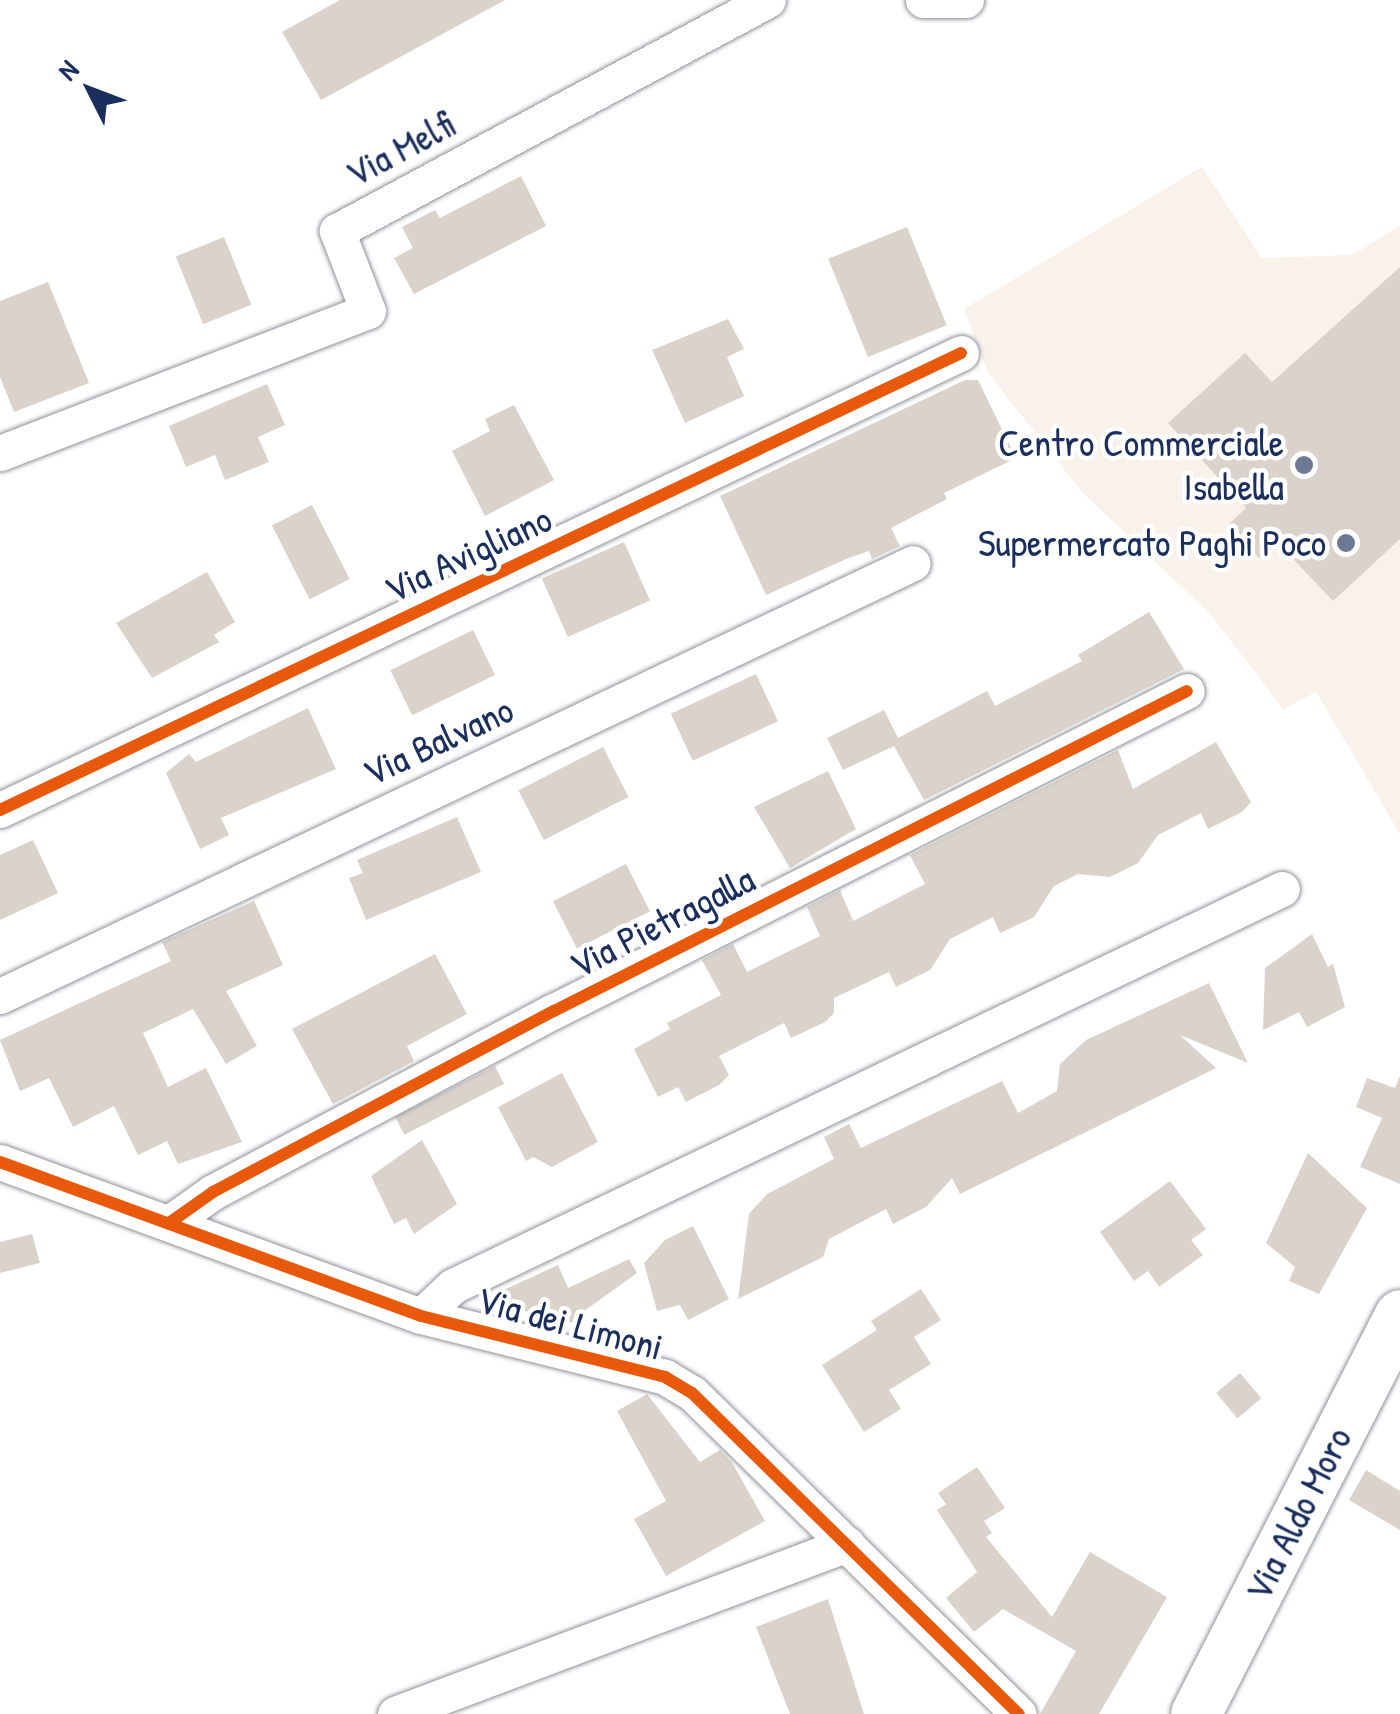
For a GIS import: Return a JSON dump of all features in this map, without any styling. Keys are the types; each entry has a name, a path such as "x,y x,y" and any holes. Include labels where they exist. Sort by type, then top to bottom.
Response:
{"street":[{"name":"Via Melfi","path":"0,453 368,311 336,231 768,0"},
{"path":"923,0 966,0"},
{"name":"Via Avigliano","path":"0,810 961,353"},
{"name":"Via Balvano","path":"0,996 913,562"},
{"name":"Via Pietragalla","path":"172,1221 213,1192 554,1010 1187,691"},
{"path":"421,1316 453,1286 1282,889"},
{"name":"Via dei Limoni","path":"0,1162 172,1221 421,1316 666,1377 692,1393 1019,1714"},
{"name":"Via Aldo Moro","path":"1196,1714 1400,1315"},
{"path":"395,1714 847,1544"}],"shaded area":[{"path":"1202,167 1262,258 1352,255 1400,226 1400,834 1316,692 1283,709 1211,615 1081,491 988,373 964,309"}],"building":[{"path":"340,0 505,0 321,100 282,32"},
{"path":"521,176 546,226 414,294 394,258 413,248 402,227 435,210 440,218"},
{"path":"907,227 947,325 868,357 828,259"},
{"path":"224,237 251,305 203,324 176,256"},
{"name":"Centro Commerciale Isabella","path":"1400,267 1400,539 1333,601 1277,542 1259,558 1228,525 1246,508 1168,423 1245,353 1272,382"},
{"path":"48,282 89,383 14,412 0,377 0,301"},
{"path":"728,319 744,349 727,357 744,396 685,423 652,350"},
{"path":"965,380 978,380 1016,458 944,493 947,499 891,528 900,546 872,559 869,551 846,559 766,595 720,496"},
{"path":"267,384 285,425 258,437 269,462 225,480 215,455 186,467 169,426"},
{"path":"514,405 554,480 485,516 452,451 490,431 485,419"},
{"path":"312,505 350,579 310,599 272,525"},
{"path":"624,542 650,600 568,637 542,579"},
{"path":"207,572 235,622 214,635 219,642 152,678 116,623"},
{"path":"1149,612 1184,669 924,800 894,746 843,770 827,738 884,710 898,738 987,691 995,706 1082,661 1078,655"},
{"path":"473,630 495,675 412,715 390,670"},
{"path":"756,674 778,721 693,761 671,714"},
{"path":"308,708 336,769 221,818 229,835 200,849 166,773 189,754 196,762"},
{"path":"1216,742 1251,802 1242,812 1208,829 1201,813 1158,835 1138,863 1110,877 1078,874 1054,886 1034,917 1000,933 993,917 950,939 930,970 896,987 889,972 834,998 834,1013 825,1022 791,1038 784,1023 719,1056 729,1075 719,1085 686,1102 678,1087 658,1097 634,1049 670,1029 667,1023 721,995 702,960 733,944 747,972 820,936 807,907 840,890 853,921 925,884 910,855 1118,750 1133,789"},
{"path":"603,747 628,797 544,840 518,790"},
{"path":"828,771 856,829 790,868 754,807"},
{"path":"457,817 481,872 366,920 349,878 363,873 357,860"},
{"path":"33,840 58,893 0,920 0,855"},
{"path":"626,864 650,911 577,948 553,901"},
{"path":"254,901 283,965 226,991 257,1046 226,1064 193,1009 143,1033 168,1087 206,1068 242,1142 178,1164 167,1141 138,1155 114,1106 73,1127 49,1078 20,1091 0,1040 171,961 162,942"},
{"path":"1312,934 1328,967 1333,964 1345,1007 1307,1027 1299,1012 1263,1030 1265,968"},
{"path":"435,954 467,1014 407,1046 414,1061 333,1104 292,1029"},
{"path":"1209,983 1248,1063 1180,1035 1216,1068 960,1194 952,1178 926,1207 893,1224 886,1209 829,1239 823,1257 738,1299 749,1214 767,1194 834,1159 824,1137 849,1124 861,1148 1002,1081 1018,1113 1057,1091 1060,1064 1086,1040"},
{"path":"495,1066 504,1084 404,1135 395,1117"},
{"path":"562,1073 598,1142 552,1167 533,1157 526,1161 498,1107"},
{"path":"1400,1076 1400,1184 1360,1167 1382,1118 1356,1107 1367,1078 1395,1088"},
{"path":"422,1140 457,1204 414,1234 406,1218 394,1224 371,1176"},
{"path":"1308,1153 1367,1208 1319,1294 1289,1281 1295,1267 1266,1243"},
{"path":"1170,1181 1206,1229 1191,1240 1203,1255 1159,1287 1148,1271 1134,1281 1100,1232"},
{"path":"693,1226 729,1299 688,1320 680,1305 657,1311 644,1263 665,1240"},
{"path":"32,1234 40,1263 0,1273 0,1242"},
{"path":"629,1259 637,1273 580,1314 585,1326 482,1300 558,1265 568,1288"},
{"path":"921,1289 941,1320 914,1337 931,1364 889,1390 901,1409 864,1432 822,1365 877,1330 871,1321"},
{"path":"1240,1373 1261,1398 1237,1418 1216,1393"},
{"path":"647,1394 700,1462 720,1450 731,1461 765,1521 666,1576 634,1519 666,1501 617,1411"},
{"path":"977,1467 1005,1508 984,1521 992,1533 986,1537 1052,1617 1090,1552 1167,1597 1099,1714 1040,1714 1076,1651 1003,1609 974,1632 946,1598 977,1572 937,1510 946,1504 938,1493"},
{"path":"1366,1470 1400,1491 1400,1530 1349,1500"},
{"path":"828,1599 864,1714 790,1714 756,1627"}],"cycle path":[{"path":"0,810 961,353"},
{"path":"172,1221 213,1192 554,1011 1187,691"},
{"path":"0,1162 421,1316 665,1377 692,1393 1019,1714"}],"place":[{"name":"Centro Commerciale Isabella","path":"1304,465"},
{"name":"Supermercato Paghi Poco","path":"1346,543"}]}
